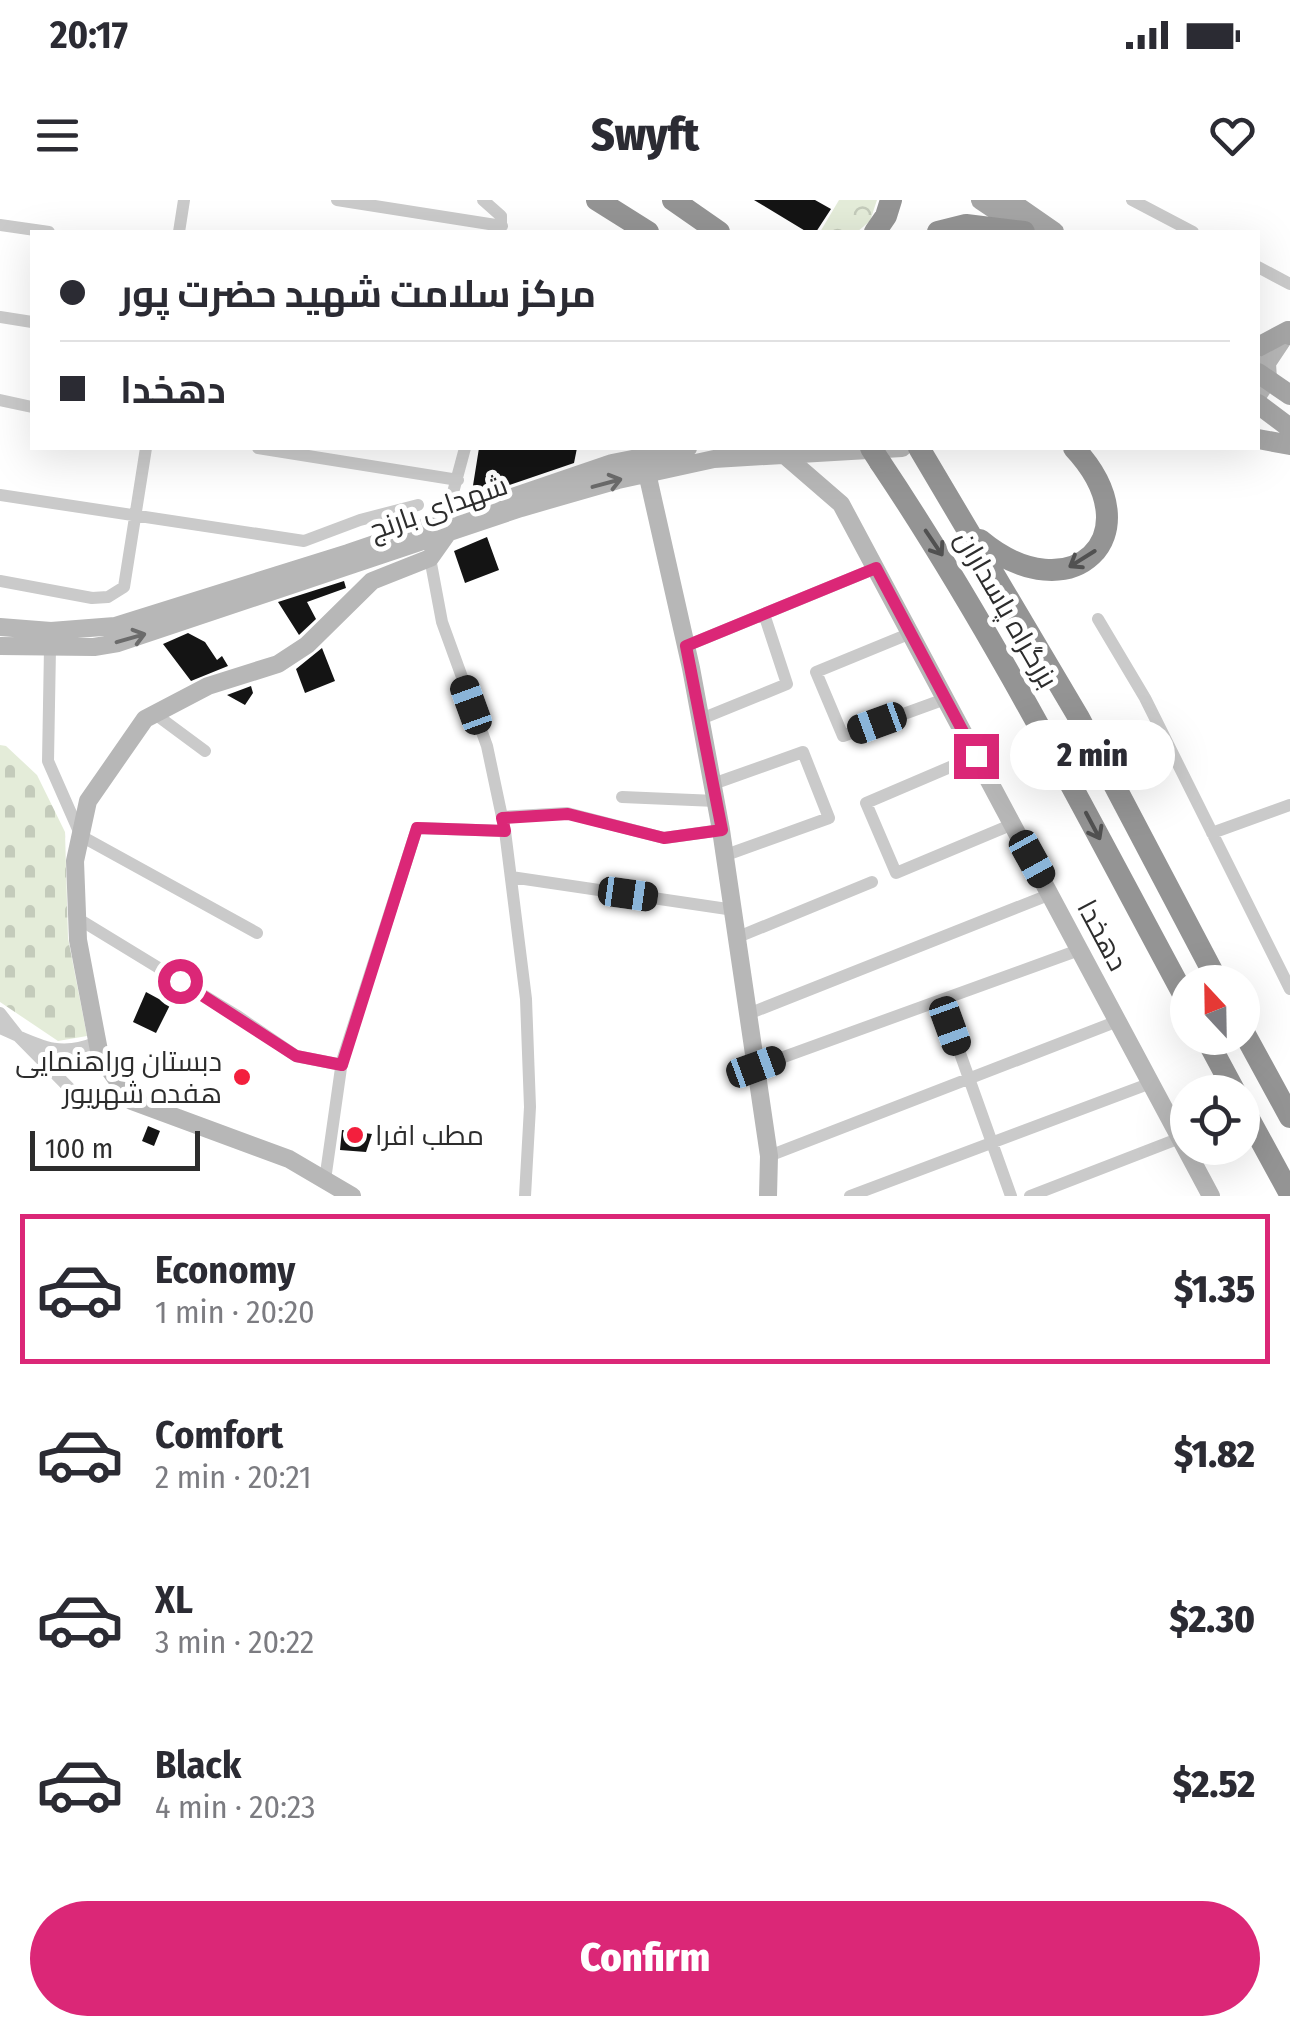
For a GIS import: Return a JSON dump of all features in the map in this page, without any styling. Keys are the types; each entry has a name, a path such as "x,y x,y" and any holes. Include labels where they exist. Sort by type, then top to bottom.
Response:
{"highway":[{"path":"597,200 645,230"},
{"path":"672,200 732,230"},
{"path":"876,230 890,200"},
{"path":"699,216 716,230"},
{"path":"946,230 966,225 1009,230"},
{"name":"بزرگراه پاسداران","path":"915,450 972,533 1079,718 1209,965"},
{"path":"972,533 999,556 1045,572 1089,559 1105,539 1108,513 1100,483 1075,450"},
{"name":"بزرگراه پاسداران","path":"875,455 942,555 1046,736 1170,970"},
{"path":"1256,1055 1290,1117"},
{"path":"1260,1139 1290,1194"}],"main road":[{"path":"981,200 1023,230"},
{"path":"1008,200 1051,230"},
{"path":"1290,332 1261,371 1290,395"},
{"path":"1260,406 1290,428"},
{"path":"1260,439 1290,446"},
{"path":"683,450 646,464 722,830 769,1156 768,1196"},
{"name":"شهدای بارنج","path":"0,627 51,631 114,626 348,553 488,503 646,464 782,453 915,450"},
{"name":"دهخدا","path":"782,453 841,504 1170,1119"},
{"name":"شهدای بارنج","path":"0,646 50,648 118,643 646,464"},
{"path":"352,1196 288,1158 132,1101 100,1056 78,940 75,861 88,801 145,719 208,686 278,664 307,645 372,581 430,558 447,534"},
{"path":"756,1196 769,1156"},
{"name":"دهخدا","path":"1194,1165 1211,1196"}],"street":[{"path":"179,230 184,200"},
{"path":"337,200 501,230 501,216 482,200"},
{"path":"1132,200 1189,230"},
{"path":"0,225 35,230"},
{"path":"1260,268 1290,284"},
{"path":"0,317 30,322"},
{"path":"0,400 30,407"},
{"path":"0,581 92,598 108,597 124,587 146,450"},
{"path":"270,450 458,480"},
{"path":"451,500 465,450"},
{"path":"0,495 304,541 360,520 418,505"},
{"path":"430,558 442,622 486,746 504,824 526,999 530,1108 525,1196"},
{"path":"686,646 876,568"},
{"path":"701,719 787,684 764,614"},
{"path":"1098,619 1145,698 1290,989"},
{"path":"911,633 816,672 844,736 945,698"},
{"path":"50,648 48,761 81,836 257,932"},
{"path":"154,714 205,750"},
{"path":"622,797 714,793 804,752 829,818 726,855"},
{"path":"976,756 866,802 896,873 1013,824"},
{"path":"1212,833 1290,805"},
{"path":"325,1180 342,1065 417,828 504,824 568,814 664,838 722,830"},
{"path":"511,877 734,910"},
{"path":"738,937 872,882"},
{"path":"748,1014 1051,894"},
{"path":"77,918 296,1056 342,1065"},
{"path":"756,1067 1080,950"},
{"path":"941,1000 1012,1196"},
{"path":"0,1013 81,1100 132,1101"},
{"path":"769,1156 1118,1021"},
{"path":"0,1028 51,1050 77,1051 98,1042"},
{"path":"850,1196 1151,1083"},
{"path":"1030,1196 1170,1142"}],"green space":[{"path":"839,200 877,200 870,221 859,230 821,230"},
{"path":"0,745 6,746 37,775 65,832 68,938 87,1036 58,1041 0,1002"}],"building":[{"path":"754,200 815,200 831,209 817,230 804,230"},
{"path":"479,450 577,450 574,463 471,498"},
{"path":"487,537 499,570 465,583 454,551"},
{"path":"344,581 346,588 307,602 316,619 299,635 278,602"},
{"path":"188,633 205,642 217,660 222,656 228,666 191,681 163,644"},
{"path":"322,648 335,681 305,693 296,669"},
{"path":"251,686 253,693 245,705 227,695"},
{"path":"146,992 170,1005 156,1033 133,1022"},
{"path":"148,1126 160,1131 154,1146 142,1141"},
{"path":"342,1130 372,1134 366,1152 340,1150"}],"place":[{"name":"دبستان وراهنمایی هفده شهریور","path":"242,1077"},
{"name":"مطب افرا","path":"355,1135"}],"route":[{"path":"180,981 296,1056 342,1065 417,828 505,831 502,818 568,814 664,838 722,830 686,646 876,568 976,756"}]}
